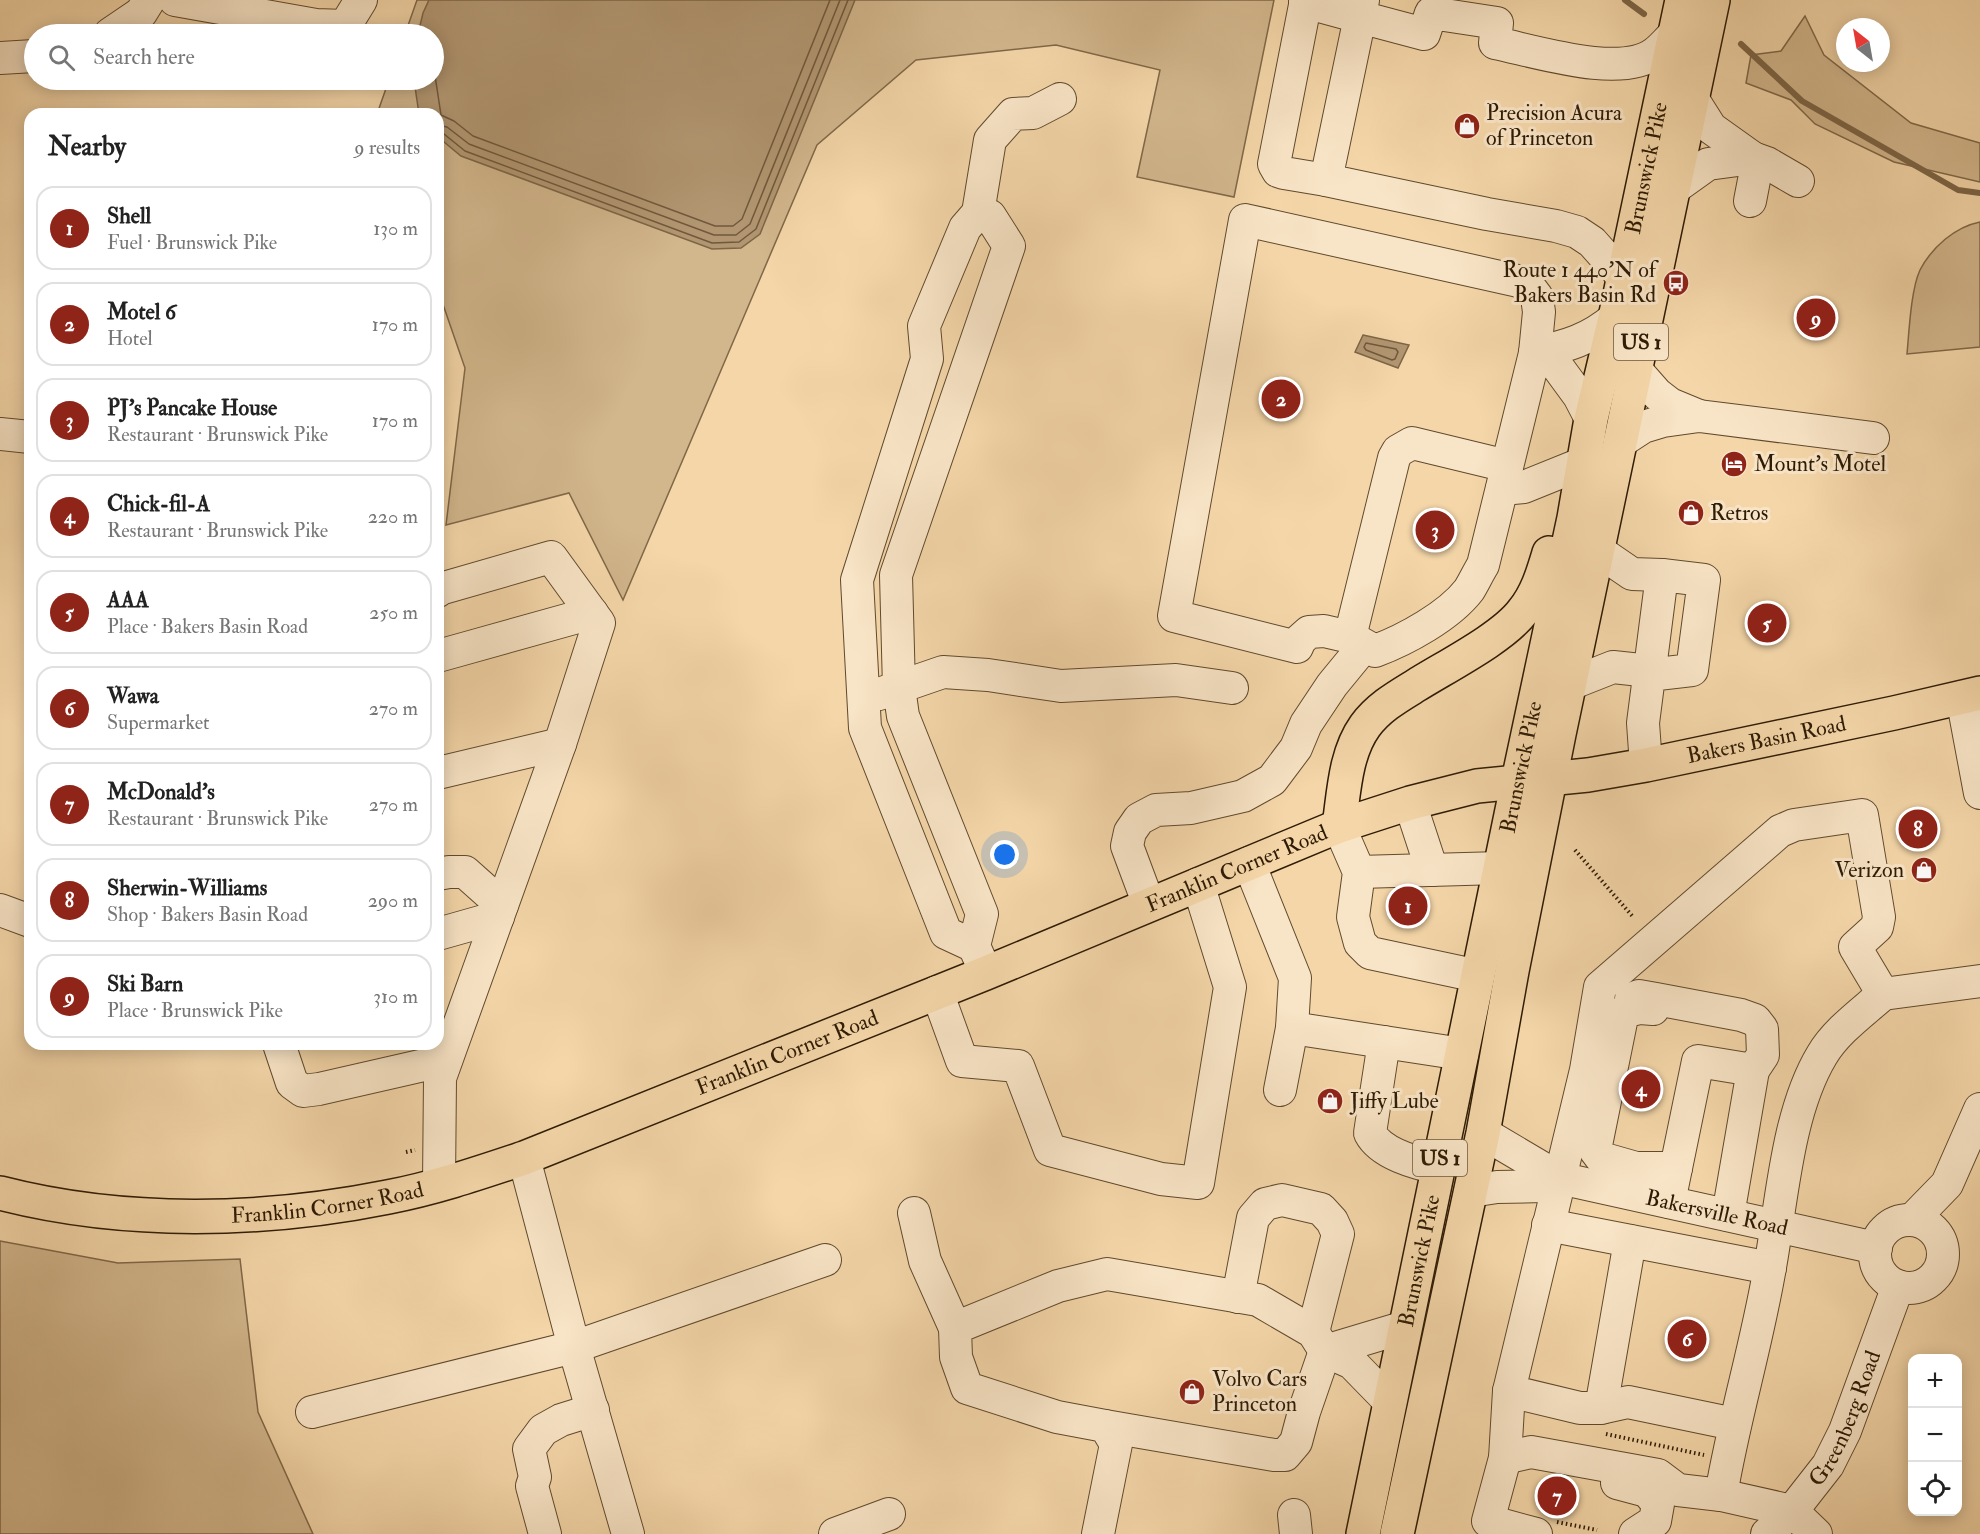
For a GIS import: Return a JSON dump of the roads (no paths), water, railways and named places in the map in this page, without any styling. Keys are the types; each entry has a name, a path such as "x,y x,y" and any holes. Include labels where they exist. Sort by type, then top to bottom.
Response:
{"main road":[{"name":"Brunswick Pike","path":"1364,1534 1574,518 1591,419 1624,278 1682,0"},
{"name":"Brunswick Pike","path":"1397,1534 1483,1133 1512,971 1570,684 1713,0"},
{"path":"1339,826 1350,758 1360,735 1370,720 1401,694 1504,629 1523,612 1540,582 1591,419"},
{"name":"Bakers Basin Road","path":"1552,779 1646,765 1971,695"},
{"name":"Franklin Corner Road","path":"0,1193 70,1206 134,1213 198,1216 262,1214 327,1208 390,1197 468,1177 524,1158 937,992 980,959 1149,905 1339,826 1410,803 1477,786 1552,779"}],"street":[{"path":"125,24 141,13 149,0"},
{"path":"175,0 310,24"},
{"path":"346,24 361,0"},
{"path":"1624,278 1592,242 1570,230 1278,171 1274,164 1305,1 1362,8 1424,34 1432,6 1498,12 1495,43 1604,65 1633,62 1653,54 1675,34"},
{"path":"1326,180 1362,8"},
{"path":"0,58 24,57"},
{"path":"1692,98 1711,128 1753,158 1767,163 1798,181"},
{"path":"980,959 946,933 865,728 857,580 927,359 924,326 964,228 978,213 990,140 1013,114 1033,113 1060,99"},
{"path":"1673,189 1708,164 1753,158"},
{"path":"1750,201 1755,175 1753,158"},
{"path":"978,213 990,216 1009,246 896,575 898,688 903,716 982,914 980,959"},
{"path":"1245,220 1528,285 1537,297 1539,312 1535,353 1504,478 1483,565 1469,590 1447,610 1397,643 1375,651 1357,642 1324,631 1309,632 1300,640 1297,647 1174,616 1245,220"},
{"path":"1535,353 1581,342 1615,318"},
{"path":"1535,353 1557,366 1579,396 1591,419"},
{"path":"925,366 962,382"},
{"path":"1635,369 1657,394 1670,404 1699,417"},
{"path":"1620,442 1643,427 1663,421 1699,417 1873,438"},
{"path":"0,434 24,436"},
{"path":"1149,905 1127,846 1130,832 1139,819 1156,810 1191,808 1243,796 1272,780 1296,748 1306,724 1357,642 1383,496 1398,451 1412,443 1524,487 1576,466"},
{"path":"884,495 918,510"},
{"path":"1570,684 1613,667 1649,673 1692,670 1704,580 1632,574 1598,550"},
{"path":"439,1184 440,1078 494,904 560,744 599,623 551,557 444,588"},
{"path":"1646,765 1643,723 1662,575"},
{"path":"444,654 592,613"},
{"path":"864,698 943,672 988,675 1060,686 1176,680 1232,688"},
{"path":"1971,695 1980,794"},
{"path":"444,772 560,744"},
{"path":"887,783 924,769"},
{"path":"1410,803 1432,870"},
{"path":"1536,1534 1488,1521 1505,1458 1509,1391 1586,1070 1600,987 1780,831 1794,825 1862,815 1879,917 1877,927 1855,947 1883,994"},
{"path":"1339,826 1359,872 1353,917 1360,943 1370,953 1478,976"},
{"path":"919,864 956,849"},
{"path":"1249,863 1295,978 1292,1028 1280,1090"},
{"path":"1359,872 1500,868"},
{"path":"444,873 465,872 494,904"},
{"path":"937,992 962,1061 1018,1066 1050,1150 1161,1179 1198,1183 1230,987 1198,884"},
{"path":"452,930 494,904"},
{"path":"0,910 24,919"},
{"path":"1720,1495 1770,1268 1800,1104 1810,1077 1823,1053 1842,1031 1883,994 1980,981"},
{"path":"1676,1168 1636,1168 1600,1158 1595,1150 1638,1010 1626,1005 1631,999 1639,996 1741,1015 1755,1020 1762,1029 1764,1055 1754,1070 1728,1215"},
{"path":"1704,1020 1762,1029"},
{"path":"1292,1028 1462,1054"},
{"path":"1384,1042 1370,1133 1375,1141 1409,1161 1438,1168"},
{"path":"281,1050 292,1083 303,1091 446,1060"},
{"path":"1669,1202 1698,1061 1754,1070"},
{"path":"1943,1248 1932,1228 1922,1222 1912,1220 1893,1224 1879,1238 1876,1248 1878,1267 1889,1281 1898,1286 1910,1288 1921,1286 1931,1280 1938,1271 1943,1260 1947,1184 1980,1109"},
{"path":"1483,1133 1559,1178"},
{"path":"524,1158 574,1347 628,1534"},
{"path":"1471,1191 1544,1186 1559,1178"},
{"name":"Bakersville Road","path":"1559,1178 1876,1248"},
{"path":"1912,1220 1947,1184"},
{"path":"914,1212 925,1261 955,1328 957,1357 967,1388 1058,1417 1274,1455 1285,1455 1296,1442 1319,1341 1338,1234 1332,1221 1321,1209 1282,1200 1265,1204 1253,1218 1238,1297"},
{"path":"1548,1225 1770,1268"},
{"path":"1600,1420 1630,1241"},
{"path":"312,1412 574,1347 825,1260"},
{"path":"955,1328 1058,1286 1107,1274 1258,1300 1352,1363 1390,1402"},
{"name":"Greenberg Road","path":"1767,1534 1792,1511 1828,1465 1845,1431 1898,1286"},
{"path":"1319,1341 1406,1327"},
{"path":"1509,1391 1580,1408 1600,1420"},
{"path":"1600,1420 1628,1402 1734,1424"},
{"path":"545,1534 532,1486 535,1477 529,1449 543,1430 561,1420 593,1410"},
{"path":"1098,1534 1116,1444 1105,1426"},
{"path":"1505,1458 1531,1452 1658,1475 1678,1490 1720,1495 1792,1511 1816,1534"},
{"path":"1505,1458 1647,1491 1658,1504 1655,1521 1635,1534"},
{"path":"1669,1534 1678,1490"},
{"path":"835,1534 889,1514"}],"water":[{"path":"429,0 855,0 760,234 741,248 712,249 461,156 444,142 444,108 418,108 415,90 444,90 444,24 420,24"},
{"path":"1363,335 1409,345 1398,368 1355,352"}],"waterway":[{"path":"1625,0 1644,14"},
{"path":"1741,44 1802,101 1958,190 1980,193"}],"place":[{"name":"Precision Acura of Princeton","path":"1467,126"},
{"name":"Route 1 440'N of Bakers Basin Rd","path":"1676,283"},
{"name":"Ski Barn","path":"1816,318"},
{"name":"Motel 6","path":"1281,399"},
{"name":"Mount's Motel","path":"1734,464"},
{"name":"Retros","path":"1691,513"},
{"name":"PJ's Pancake House","path":"1435,530"},
{"name":"AAA","path":"1767,623"},
{"name":"Sherwin-Williams","path":"1918,829"},
{"name":"Verizon","path":"1924,870"},
{"name":"Shell","path":"1408,906"},
{"name":"Chick-fil-A","path":"1641,1089"},
{"name":"Jiffy Lube","path":"1330,1101"},
{"name":"Wawa","path":"1687,1339"},
{"name":"Volvo Cars Princeton","path":"1192,1392"},
{"name":"McDonald's","path":"1557,1496"}]}
